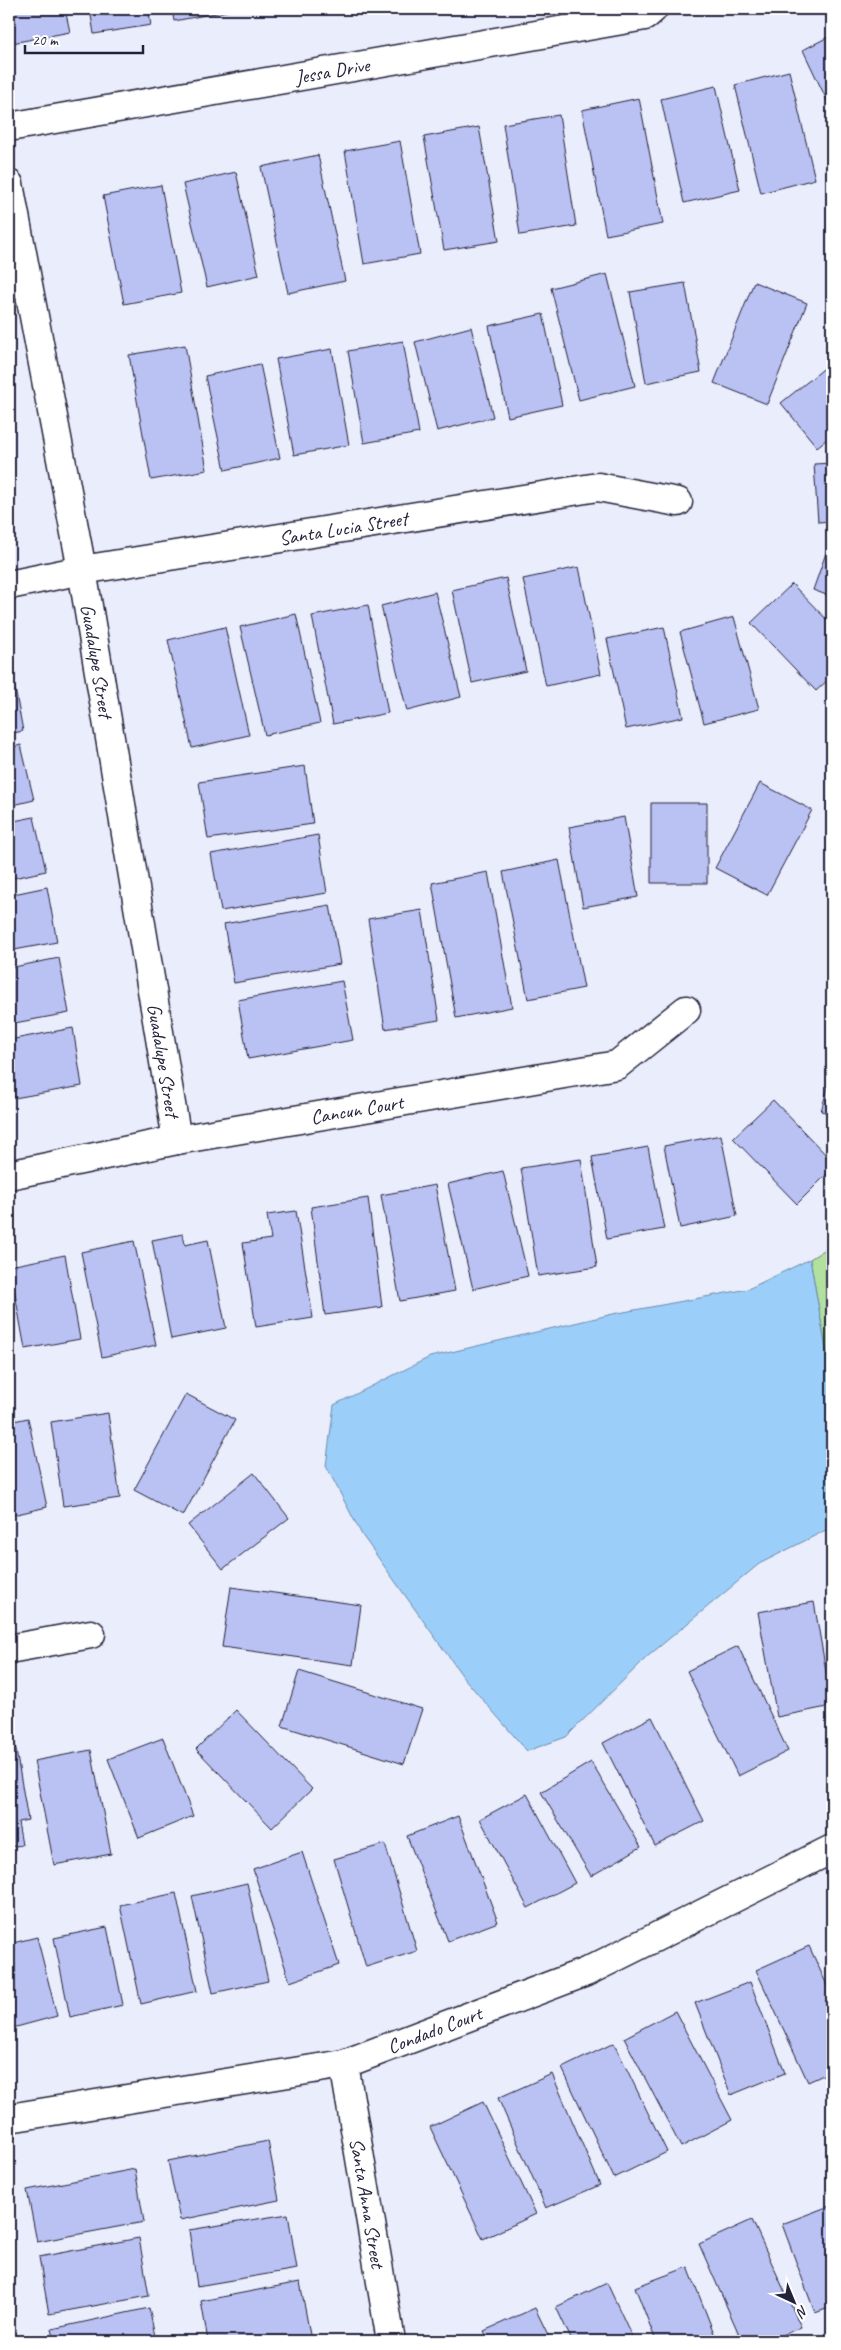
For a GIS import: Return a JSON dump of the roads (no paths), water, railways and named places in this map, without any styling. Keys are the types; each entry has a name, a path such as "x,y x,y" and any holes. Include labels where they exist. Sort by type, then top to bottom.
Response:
{"street":[{"name":"Jessa Drive","path":"9,127 645,16 653,9"},
{"name":"Guadalupe Street","path":"9,184 82,570 177,1140"},
{"name":"Santa Lucia Street","path":"9,584 82,570 598,487 678,502"},
{"name":"Cancun Court","path":"9,1175 177,1140 617,1065 686,1010"},
{"path":"9,1649 91,1634"},
{"name":"Condado Court","path":"9,2118 344,2064 586,1972 832,1849"},
{"name":"Santa Anna Street","path":"344,2064 390,2341"}],"water":[{"path":"810,1259 832,1383 832,1527 759,1564 647,1657 566,1737 527,1751 464,1678 362,1535 326,1466 334,1405 430,1357 613,1314 748,1289"}]}
